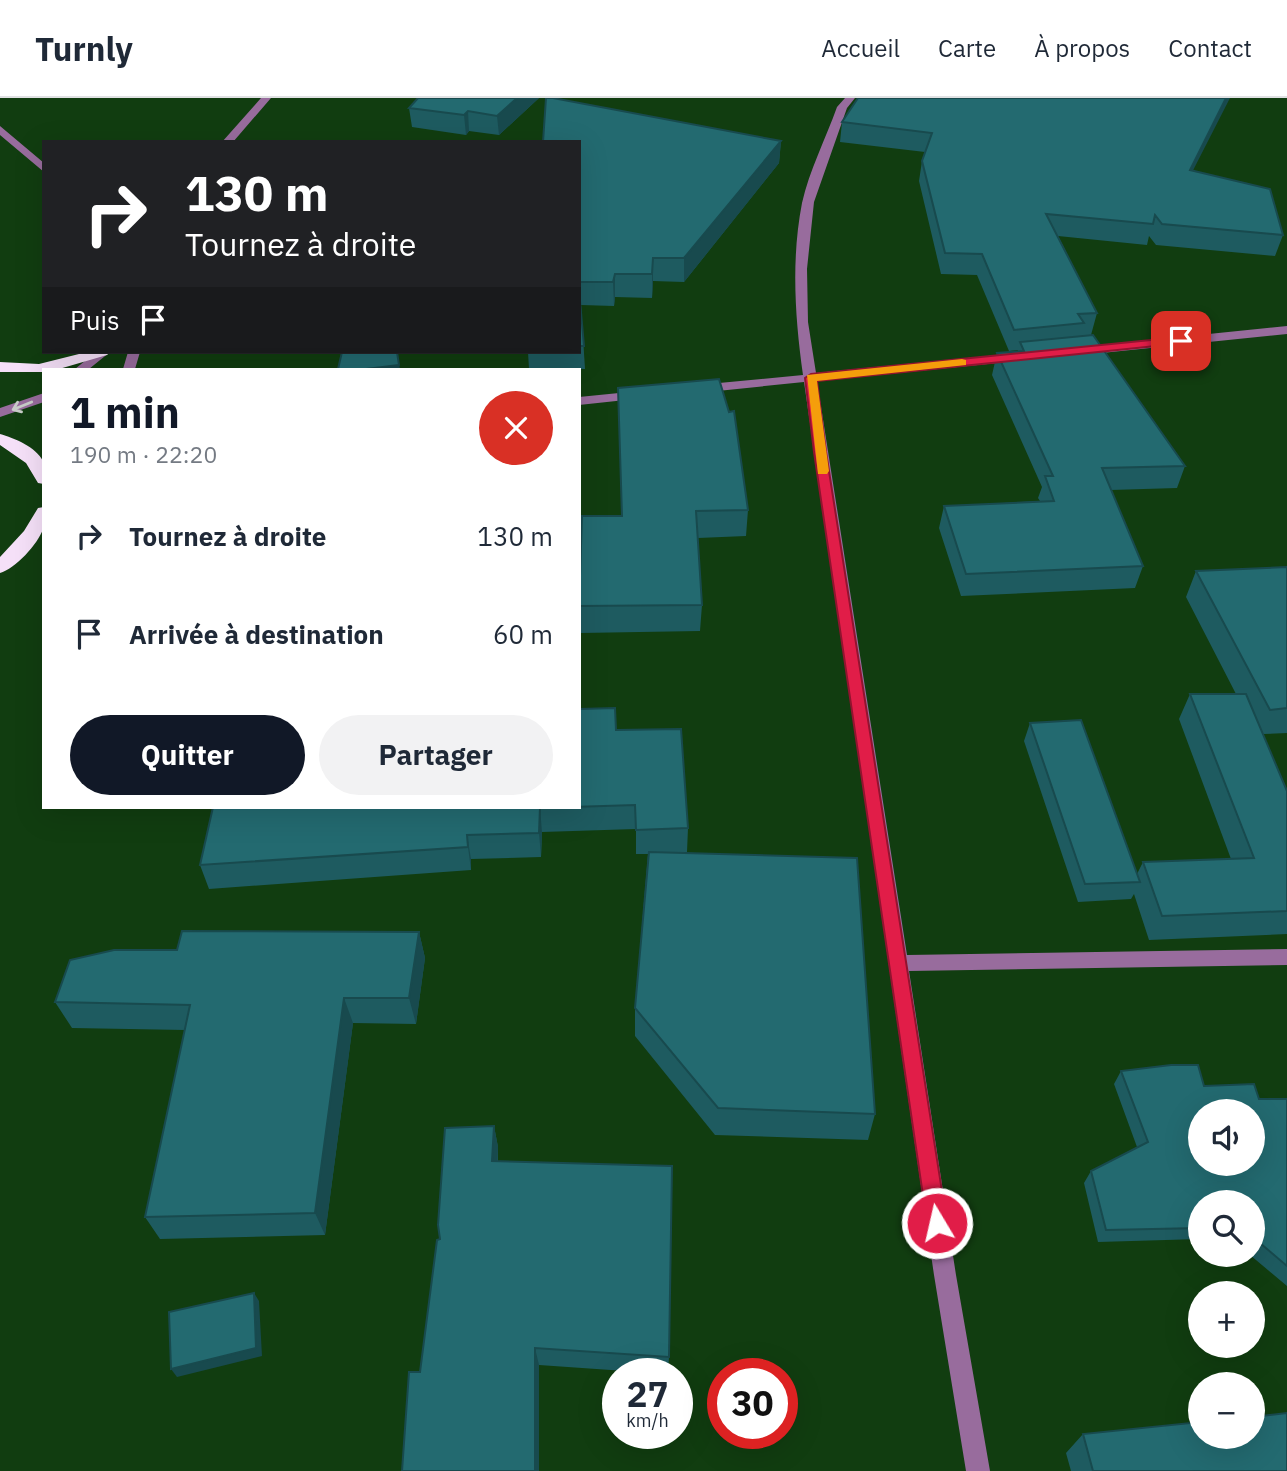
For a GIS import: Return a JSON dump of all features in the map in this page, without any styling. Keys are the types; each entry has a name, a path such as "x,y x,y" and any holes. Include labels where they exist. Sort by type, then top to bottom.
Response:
{"highway":[{"path":"44,368 96,354"},
{"path":"0,367 25,370 42,368"},
{"path":"0,439 17,446 38,464 42,474"},
{"path":"0,567 35,531 42,516"}],"street":[{"path":"229,140 266,98"},
{"path":"850,98 842,107 808,202 801,269 802,321 898,963 978,1471"},
{"path":"0,129 38,157"},
{"path":"1069,352 1287,330"},
{"path":"82,368 100,354"},
{"path":"688,390 1029,356"},
{"path":"581,401 648,394"},
{"path":"0,413 42,398"},
{"path":"898,963 1287,957"}],"building":[{"path":"418,98 517,98 497,116 468,111 464,115 409,108"},
{"path":"546,98 553,98 781,141 684,258 653,258 652,274 615,274 613,282 581,282 581,140 543,140"},
{"path":"858,98 1226,98 1190,170 1270,189 1283,235 1162,224 1155,215 1153,224 1046,214 1097,313 1078,314 1084,323 1014,330 982,254 945,253 922,161 932,133 842,122"},
{"path":"581,312 584,346 581,346"},
{"path":"1093,335 1185,466 1102,468 1143,566 966,574 944,506 1054,501 1045,476 1053,476 997,353 1024,351 1020,342"},
{"path":"342,354 397,354 399,365 374,368 338,368"},
{"path":"719,379 729,412 734,411 748,510 696,511 702,605 581,606 582,516 622,516 618,388"},
{"path":"1287,567 1287,708 1270,710 1196,571"},
{"path":"1190,694 1246,694 1287,791 1287,911 1162,916 1143,862 1254,858"},
{"path":"615,708 616,730 681,729 688,828 636,830 635,805 581,807 581,709"},
{"path":"1081,720 1140,882 1085,884 1030,723"},
{"path":"213,809 540,809 539,833 467,835 468,847 200,865"},
{"path":"649,852 857,858 875,1114 718,1108 635,1008"},
{"path":"182,931 419,932 409,998 344,998 315,1213 145,1217 190,1005 55,1002 70,960 114,950 177,950"},
{"path":"1198,1065 1204,1086 1254,1084 1259,1099 1188,1099 1188,1176 1265,1176 1265,1099 1287,1099 1287,1266 1265,1247 1265,1190 1188,1190 1188,1228 1106,1230 1091,1171 1148,1142 1121,1071"},
{"path":"494,1126 492,1161 672,1166 669,1357 535,1348 535,1471 402,1471 409,1372 420,1372 437,1240 440,1239 438,1225 445,1128"},
{"path":"254,1293 256,1348 171,1369 169,1312"},
{"path":"1287,1413 1287,1471 1093,1471 1083,1434 1188,1423 1188,1449 1265,1449 1265,1416"}],"slow traffic":[{"path":"823,471 811,378 962,363"}],"route":[{"path":"937,1223 811,378 1181,341"}]}
